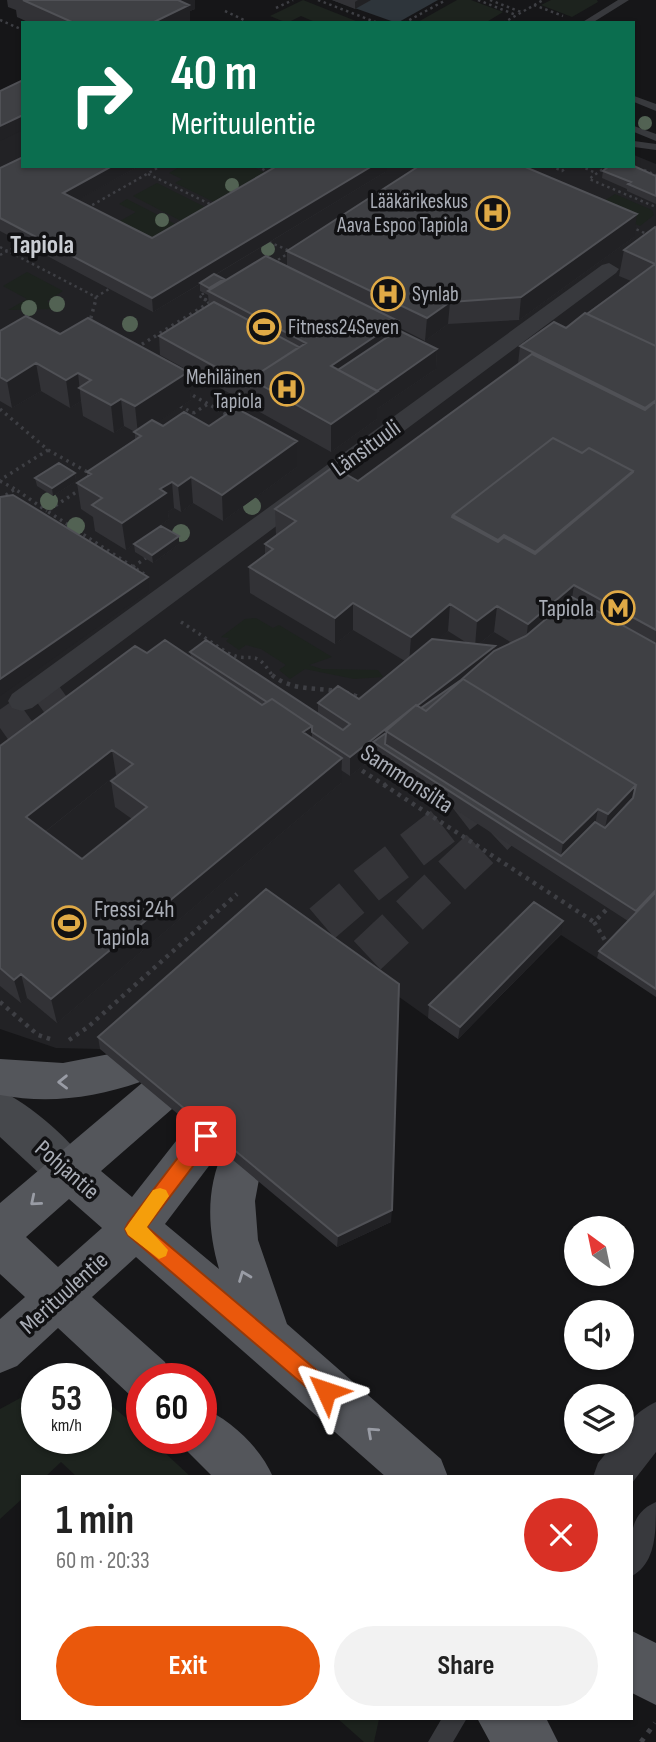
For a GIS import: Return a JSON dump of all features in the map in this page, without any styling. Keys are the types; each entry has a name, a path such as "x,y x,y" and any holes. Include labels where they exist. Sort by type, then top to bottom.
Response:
{"main road":[{"path":"0,1077 25,1083 77,1082 125,1069"},
{"path":"0,1231 157,1096"},
{"name":"Pohjantie","path":"0,1110 134,1229 268,1339 421,1475"},
{"name":"Merituulentie","path":"0,1350 61,1298 223,1149 232,1204 233,1235 239,1262 268,1339"},
{"path":"0,1244 131,1363"},
{"path":"217,1447 246,1475"},
{"path":"633,1659 656,1678"},
{"path":"507,1720 531,1742"}],"street":[{"name":"Länsituuli","path":"22,701 609,269"},
{"path":"614,1475 656,1421"},
{"path":"633,1555 656,1522"}],"lane":[{"path":"588,21 624,0"},
{"path":"635,99 656,108"},
{"path":"635,129 656,138"},
{"path":"635,144 656,147"},
{"path":"439,1742 455,1720"}],"path":[{"path":"276,8 293,0"},
{"path":"318,0 373,21"},
{"path":"408,21 446,0"},
{"path":"478,0 517,15"},
{"path":"490,0 521,12"},
{"path":"506,21 543,0"},
{"path":"534,5 571,19"},
{"path":"225,11 244,20"},
{"path":"0,20 21,29"},
{"path":"97,215 84,209 158,168"},
{"path":"261,168 276,176 265,182"},
{"path":"585,168 597,173"},
{"path":"604,168 589,179 655,206"},
{"path":"147,174 220,209 212,214"},
{"path":"627,226 655,236"},
{"path":"644,244 655,236"},
{"path":"270,242 290,252"},
{"path":"0,255 23,243"},
{"path":"263,269 302,245"},
{"path":"0,247 96,297"},
{"path":"86,336 96,297 109,289"},
{"path":"210,302 199,296 211,289"},
{"path":"134,349 221,296"},
{"path":"184,390 242,423"},
{"path":"182,421 208,404"},
{"path":"180,406 193,414"},
{"path":"0,409 48,450 98,478"},
{"path":"48,450 0,480 133,567 153,552"},
{"path":"47,511 88,485"},
{"path":"0,499 15,489"},
{"path":"205,638 232,655 254,656 267,664 272,676 288,686 351,692 373,705"},
{"path":"342,699 351,692"},
{"name":"Sammonsilta","path":"357,757 350,763 594,922"},
{"path":"384,786 398,774"},
{"path":"0,1002 38,1035 52,1040 69,1040 88,1027 237,894"},
{"path":"615,900 594,922 608,947 619,954"},
{"path":"641,1742 656,1721"}],"shaded area":[{"path":"303,0 356,21 312,21 301,16 291,21 282,21 270,16"},
{"path":"332,0 438,0 401,21 391,21"},
{"path":"457,0 471,0 503,12 488,21 420,21"},
{"path":"551,0 598,2 572,17 541,5"},
{"path":"21,93 21,168 635,168 635,155 656,164 656,940 632,925 600,960 561,935 458,1039 266,902 100,1049 56,1048 0,1029 0,104"},
{"path":"178,168 255,168 269,175 218,204 175,183 182,179 169,173"},
{"path":"157,183 209,209 185,223 133,196"},
{"path":"615,194 652,210 654,215 640,226 596,206"},
{"path":"127,199 179,226 155,240 120,221 136,212 119,204"},
{"path":"27,272 63,291 47,301 55,309 8,310 27,299 3,286"},
{"path":"256,618 273,628 279,625 332,657 309,665 322,669 378,670 383,677 354,679 305,669 290,679 279,670 286,665 261,649 246,645 239,650 226,641 229,638 221,637 245,619"},
{"path":"21,1398 21,1454 112,1454 112,1406 126,1418 126,1454 166,1454 189,1475 75,1475 61,1462 47,1475 21,1475 21,1500 0,1519 0,1409"},
{"path":"339,1720 379,1720 374,1742 364,1742"}],"building":[{"path":"23,0 178,0 189,5 156,21 70,21"},
{"path":"21,81 21,116 0,126 0,91"},
{"path":"21,158 21,168 108,168 63,193 152,238 274,168 369,168 152,298 0,218 0,168"},
{"path":"635,166 656,176 656,196 628,184 631,182 603,171 607,168"},
{"path":"416,168 528,168 637,214 521,297 450,302 427,318 287,251"},
{"path":"655,227 656,346 587,314 655,264 624,250"},
{"path":"266,256 398,321 331,366 378,391 331,424 250,379 306,343 208,291"},
{"path":"214,274 224,279 209,288 200,283"},
{"path":"214,302 299,347 250,379 250,386 159,336"},
{"path":"585,313 656,346 656,400 645,408 520,346 554,322 566,328"},
{"path":"26,316 60,334 88,318 188,372 135,406 121,399 111,405 79,388 91,380 78,373 66,380 36,363 7,381 0,377 0,331"},
{"path":"398,330 437,349 377,391 338,370"},
{"path":"532,354 645,410 656,401 656,630 574,585 528,624 497,606 477,621 450,604 411,637 353,603 335,618 249,567 273,549 265,544 296,521 275,509 333,467 358,481","holes":["553,438 582,453 589,448 633,472 535,554 504,537 498,542 452,517"]},
{"path":"236,408 297,441 222,495 191,477 178,486 172,482 160,489 166,493 122,523 92,505 102,498 77,483 91,474 87,472 141,436 134,432 152,420 163,426 184,412 209,426"},
{"path":"553,438 582,453 589,448 633,471 535,552 504,535 498,540 453,515"},
{"path":"59,463 75,473 52,488 35,478"},
{"path":"13,495 148,577 0,679 0,497"},
{"path":"161,526 179,536 152,555 134,544"},
{"path":"572,597 656,644 656,890 636,911 373,742 386,733 385,744 561,856 595,822 605,828 633,798 636,785 463,679 426,711 421,708 461,680 494,651 526,636"},
{"path":"432,639 495,646 350,757 312,732 312,726 272,699 267,702 190,652 206,640 343,730 350,724 318,703 338,686 359,699"},
{"path":"165,640 262,705 272,699 312,726 303,732 342,758 51,999 21,974 14,980 0,968 0,746 135,646 147,653","holes":["112,750 133,764 111,781 147,807 82,859 26,817"]},
{"path":"463,679 636,785 608,814 598,809 563,843 386,731 416,705 426,711"},
{"path":"266,889 399,984 392,1210 338,1236 98,1037"},
{"path":"656,892 656,989 599,951"},
{"path":"534,902 563,921 460,1027 429,1005"}],"tunnel":[{"path":"0,728 59,686"},
{"path":"278,961 367,885 501,781"},
{"path":"325,995 533,799"}],"slow traffic":[{"path":"159,1250 134,1229 160,1196"}],"place":[{"name":"Lääkärikeskus Aava Espoo Tapiola","path":"493,213"},
{"name":"Synlab","path":"388,294"},
{"name":"Fitness24Seven","path":"264,327"},
{"name":"Mehiläinen Tapiola","path":"287,389"},
{"name":"Tapiola","path":"618,608"},
{"name":"Fressi 24h Tapiola","path":"69,923"}],"district":[{"name":"Tapiola","path":"42,245"}],"route":[{"path":"206,1136 134,1229 268,1339 326,1391"}]}
